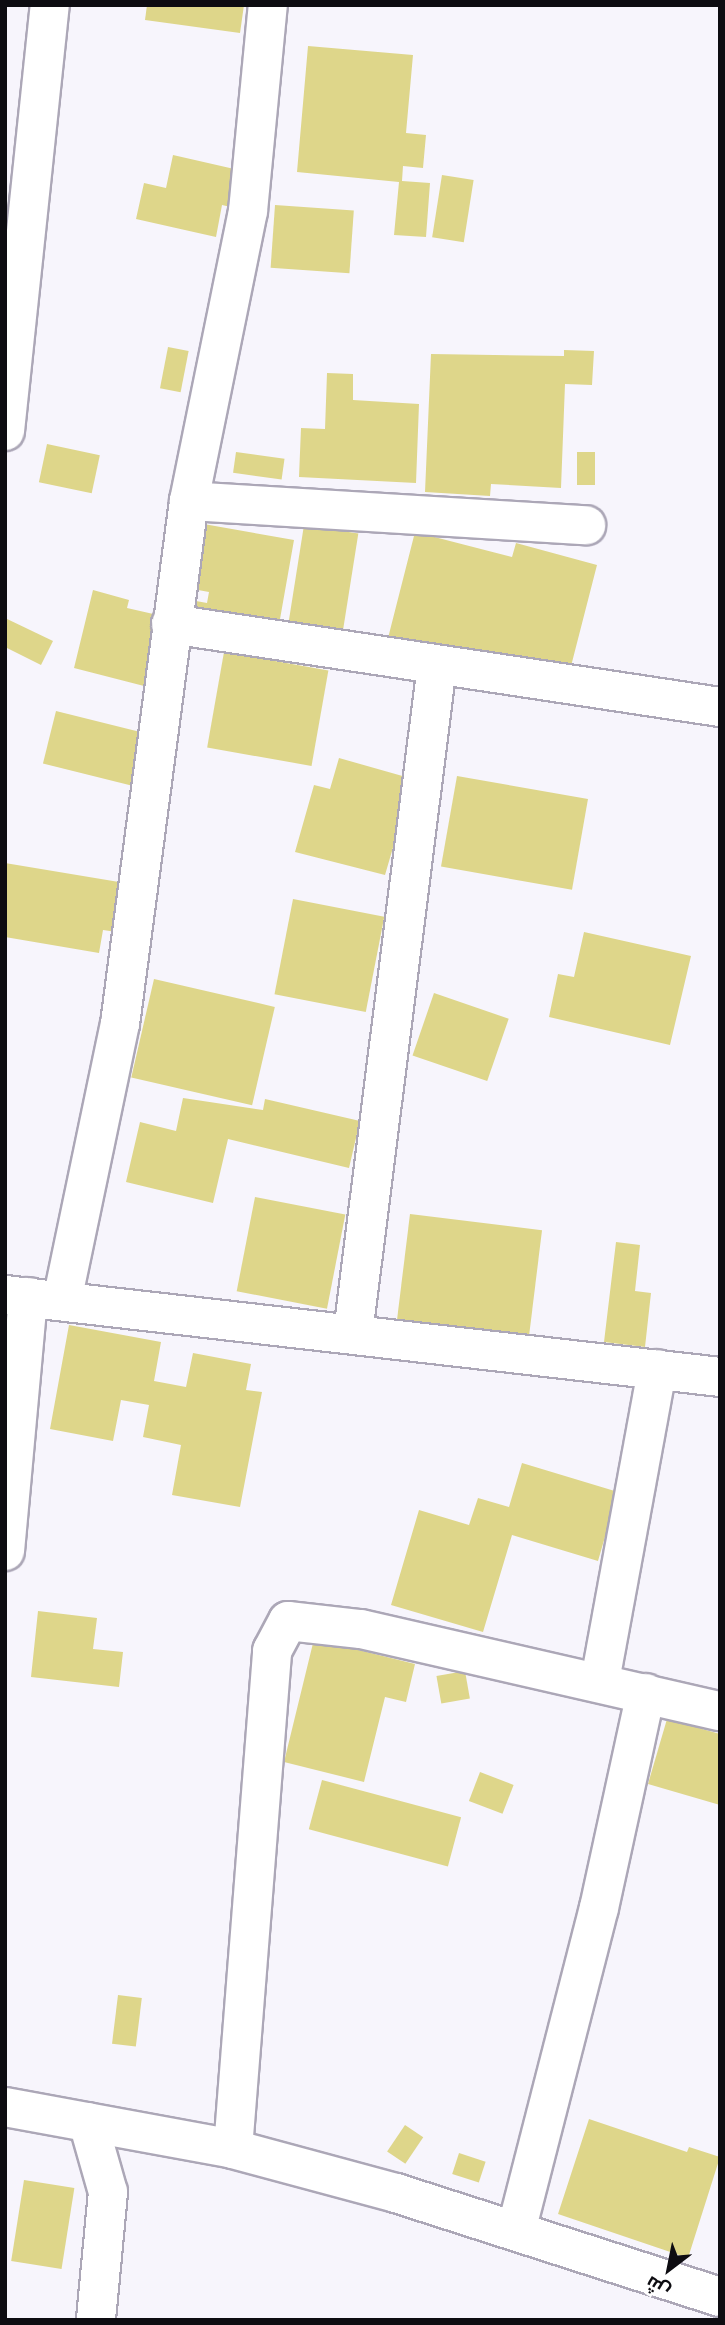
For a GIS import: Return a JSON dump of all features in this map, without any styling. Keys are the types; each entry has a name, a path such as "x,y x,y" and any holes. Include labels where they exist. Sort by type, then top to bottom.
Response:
{"street":[{"path":"5,430 50,5"},
{"path":"5,1551 32,1297 120,1024 189,501 248,211 268,5"},
{"path":"189,501 586,525"},
{"path":"171,624 720,707"},
{"path":"353,1333 437,665"},
{"path":"32,1297 720,1377"},
{"path":"600,1681 657,1369"},
{"path":"233,2149 272,1651 280,1630 296,1618 322,1622 600,1681 720,1711"},
{"path":"516,2231 596,1921 646,1693"},
{"path":"5,2107 233,2149 516,2231 720,2297"},
{"path":"88,2122 108,2192 96,2320"}],"building":[{"path":"147,5 244,5 240,33 145,20"},
{"path":"308,46 413,55 406,133 426,135 423,168 403,166 402,181 430,183 426,237 394,235 399,182 297,172"},
{"path":"173,155 243,171 235,208 222,205 216,237 136,219 144,183 166,188"},
{"path":"442,175 474,180 464,242 432,237"},
{"path":"275,205 354,211 349,273 271,268"},
{"path":"168,347 189,351 181,392 160,388"},
{"path":"564,350 594,351 592,385 565,384 561,488 491,484 490,496 425,492 431,354 564,356"},
{"path":"327,373 353,374 353,400 419,404 416,483 299,477 301,428 325,429"},
{"path":"47,444 100,455 92,493 39,482"},
{"path":"236,452 285,459 282,480 233,473"},
{"path":"577,452 595,452 595,485 577,485"},
{"path":"198,523 294,540 277,636 183,619 185,599 207,603 209,592 187,588"},
{"path":"304,525 358,534 341,642 287,634"},
{"path":"415,532 512,557 516,543 597,565 569,674 468,648 465,662 387,642"},
{"path":"93,590 129,600 127,608 162,616 144,686 74,668"},
{"path":"5,618 53,641 41,665 5,647"},
{"path":"224,652 328,670 312,766 207,748"},
{"path":"56,711 145,733 132,786 43,763"},
{"path":"339,758 413,779 385,875 295,852 314,785 330,789"},
{"path":"457,776 588,799 572,890 441,867"},
{"path":"5,863 131,884 123,933 103,930 99,953 5,937"},
{"path":"293,899 384,917 366,1012 274,994"},
{"path":"584,932 691,956 670,1045 549,1017 558,974 574,977"},
{"path":"154,979 275,1007 252,1105 131,1077"},
{"path":"434,993 509,1019 487,1081 413,1055"},
{"path":"183,1098 263,1110 265,1099 360,1121 349,1168 228,1139 213,1203 126,1182 140,1122 176,1131"},
{"path":"255,1197 345,1215 327,1309 237,1291"},
{"path":"410,1214 542,1230 528,1340 396,1324"},
{"path":"616,1242 640,1245 635,1291 651,1293 645,1347 604,1342"},
{"path":"69,1325 161,1342 154,1381 186,1387 193,1353 251,1364 246,1390 262,1392 240,1507 172,1495 181,1445 143,1437 149,1405 121,1400 113,1441 50,1429"},
{"path":"522,1463 618,1492 598,1561 512,1535 483,1632 391,1605 419,1510 469,1525 478,1498 509,1507"},
{"path":"38,1611 97,1618 93,1649 123,1652 119,1687 31,1677"},
{"path":"314,1639 415,1664 406,1702 385,1697 364,1782 284,1762"},
{"path":"465,1671 470,1699 441,1704 436,1676"},
{"path":"667,1719 720,1734 720,1805 648,1784"},
{"path":"480,1772 514,1785 502,1814 469,1801"},
{"path":"322,1780 461,1817 448,1867 309,1829"},
{"path":"118,1995 142,1998 136,2047 112,2044"},
{"path":"589,2119 687,2152 689,2147 720,2157 688,2258 558,2214"},
{"path":"405,2125 423,2137 405,2164 387,2152"},
{"path":"459,2153 486,2162 479,2183 452,2174"},
{"path":"24,2180 74,2188 62,2269 11,2261"}]}
